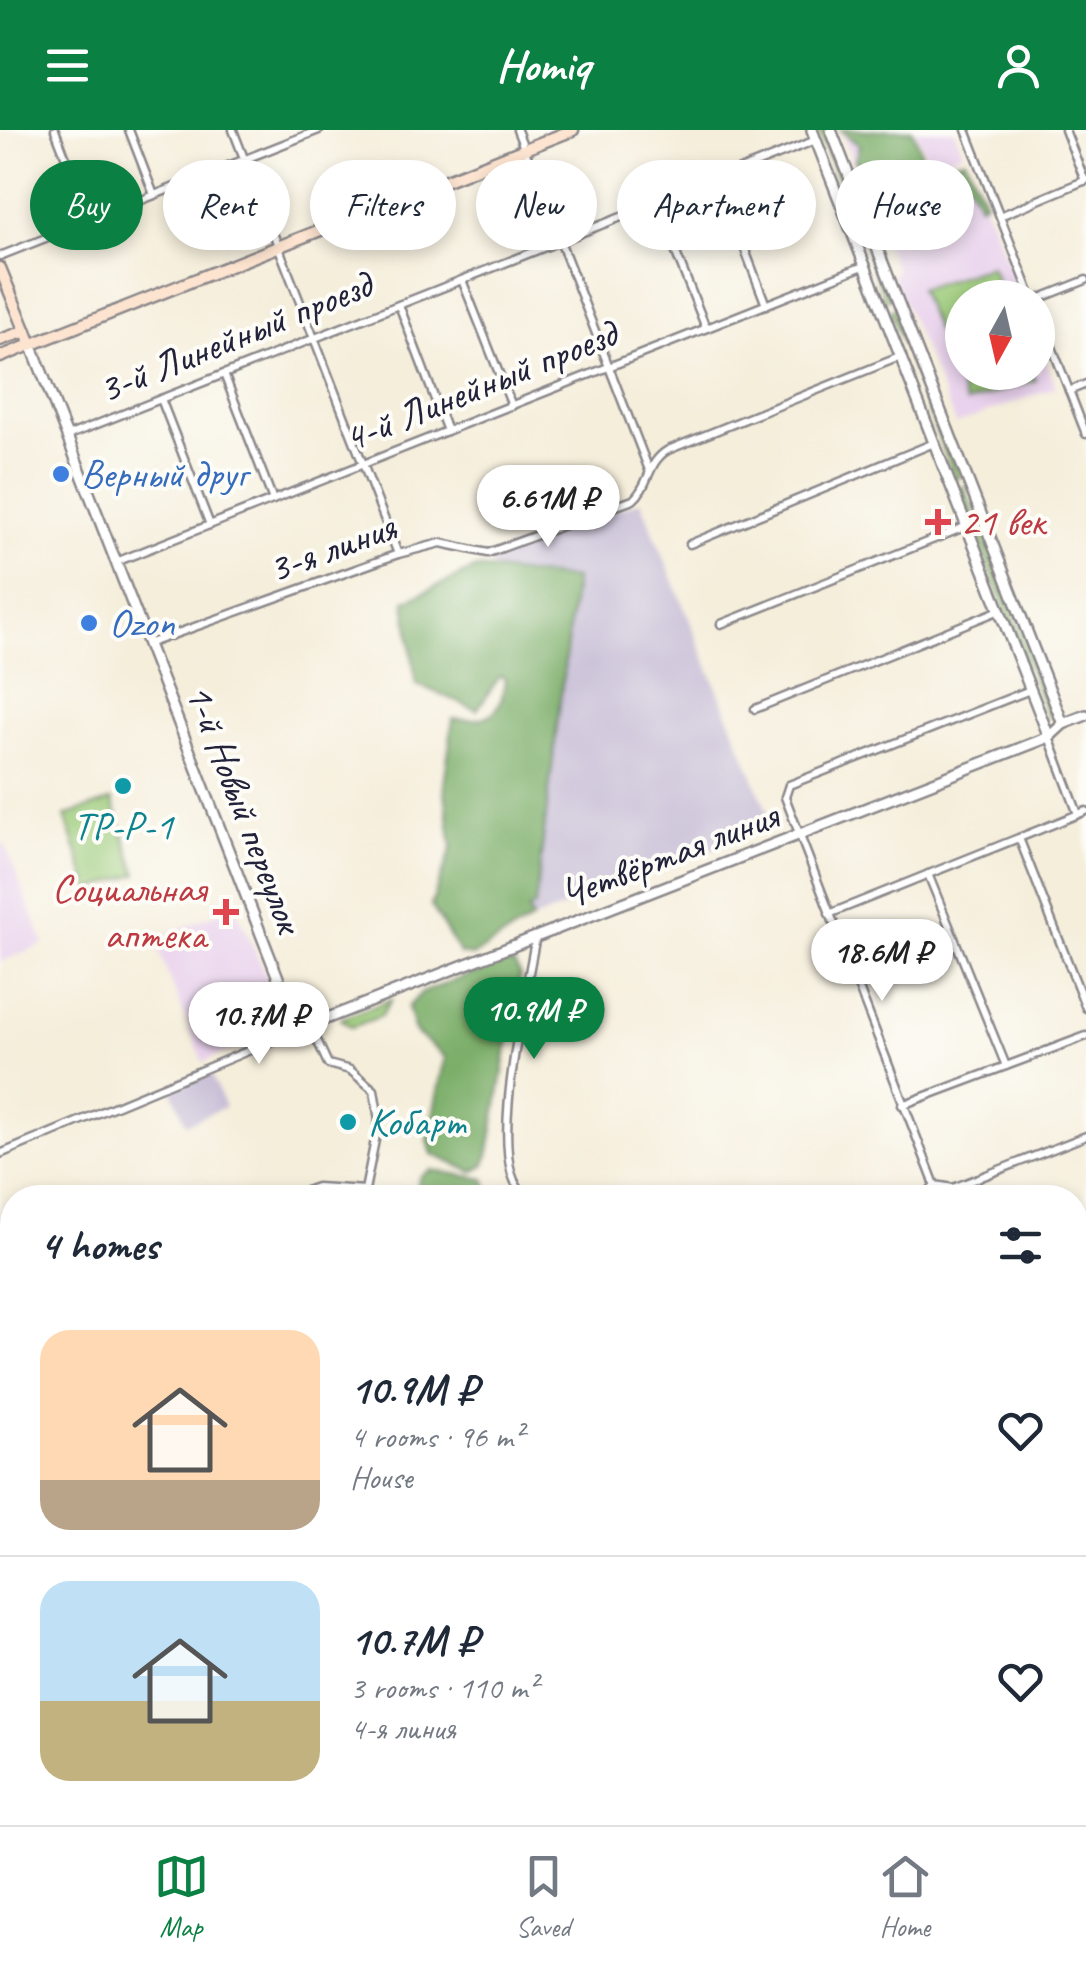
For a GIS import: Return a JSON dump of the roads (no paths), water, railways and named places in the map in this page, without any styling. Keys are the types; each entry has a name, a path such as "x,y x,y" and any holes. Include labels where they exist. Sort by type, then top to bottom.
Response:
{"main road":[{"path":"290,242 573,130"},
{"path":"0,356 269,250"},
{"path":"0,268 31,344"},
{"path":"0,340 26,331"}],"street":[{"path":"55,130 67,160"},
{"path":"130,130 154,195"},
{"path":"233,130 245,159"},
{"path":"143,199 319,130"},
{"path":"517,130 529,160"},
{"path":"831,130 1062,724"},
{"path":"966,130 1027,280"},
{"path":"1000,216 1086,180 1065,130"},
{"path":"814,135 1049,737 1082,812 828,914"},
{"name":"3-й Линейный проезд","path":"758,160 814,135"},
{"path":"0,256 30,244"},
{"path":"281,250 398,554"},
{"name":"3-й Линейный проезд","path":"67,436 536,250"},
{"path":"564,250 650,471"},
{"path":"675,250 706,328"},
{"path":"745,250 766,304"},
{"name":"4-й Линейный проезд","path":"116,562 866,265"},
{"path":"462,280 512,406"},
{"path":"1055,291 1086,280"},
{"path":"883,309 899,302"},
{"path":"399,305 447,431"},
{"name":"1-й Новый переулок","path":"31,344 290,1011 310,1026 328,1064 350,1070 374,1090 378,1120 366,1185"},
{"path":"1055,355 1086,434"},
{"name":"3-я линия","path":"150,644 398,554 441,543 488,552 633,500 642,492 655,458 668,450 902,356"},
{"path":"224,374 273,500"},
{"path":"1069,391 1086,384"},
{"path":"161,399 210,526"},
{"path":"690,544 935,443"},
{"path":"952,486 968,480"},
{"path":"722,624 967,526"},
{"path":"755,708 1000,610"},
{"path":"936,1185 785,797 789,784 1031,690"},
{"path":"1049,737 1062,724 1086,715"},
{"name":"Четвёртая линия","path":"310,1026 1049,737"},
{"path":"1019,838 1086,1008"},
{"path":"928,874 1006,1066"},
{"path":"517,1185 512,1180 506,1138 535,940"},
{"path":"0,1154 310,1026"},
{"path":"902,1106 1086,1036"},
{"path":"946,1185 1086,1136"}],"place":[{"name":"Верный друг","path":"61,474"},
{"name":"21 век","path":"938,522"},
{"name":"Ozon","path":"89,623"},
{"name":"ТР-Р-1","path":"123,786"},
{"name":"Социальная аптека","path":"226,912"},
{"name":"Кобарт","path":"348,1122"}]}
